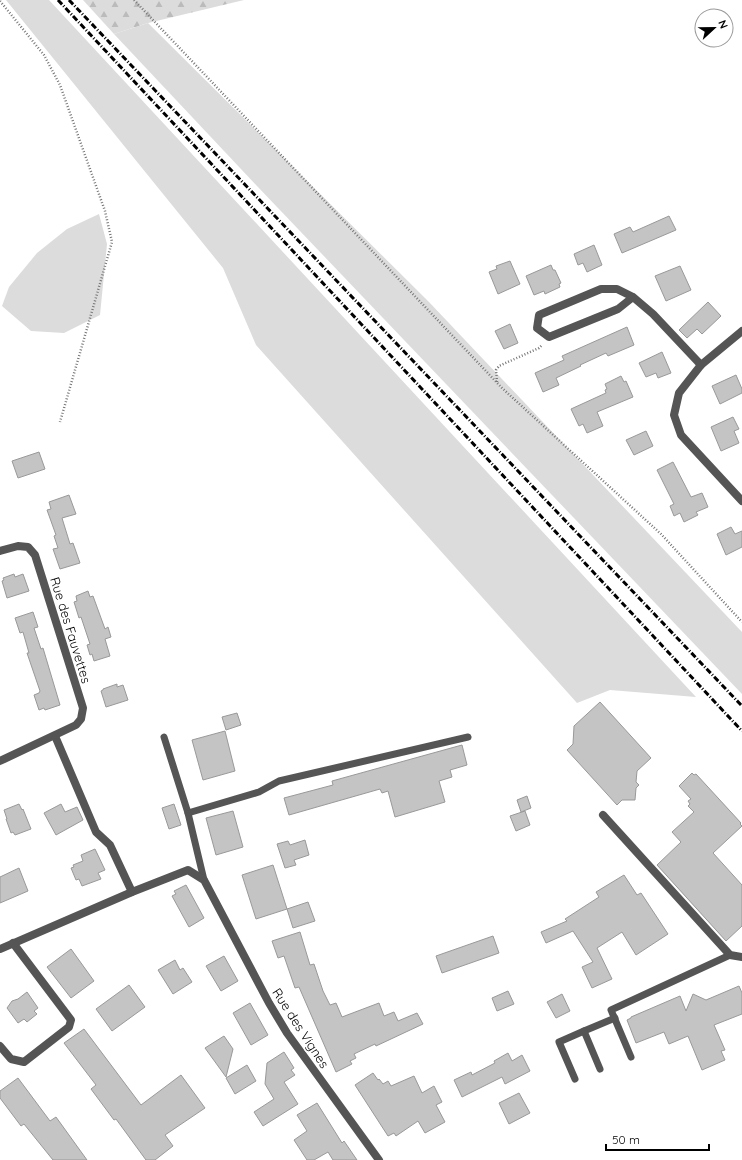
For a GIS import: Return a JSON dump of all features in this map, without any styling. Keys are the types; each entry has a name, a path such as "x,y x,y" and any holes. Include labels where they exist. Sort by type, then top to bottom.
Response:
{"street":[{"path":"633,297 618,309 549,337 537,328 539,315 601,289 617,289 633,297 652,314 701,365"},
{"path":"742,331 701,365 679,393 674,416 681,435 742,501"},
{"name":"Rue des Fauvettes","path":"0,551 18,546 28,547 34,555 83,708 81,719 76,725 0,761"},
{"path":"55,736 96,832 110,844 132,892"},
{"path":"603,815 730,955 742,957"},
{"path":"0,949 132,892 188,870 204,880"},
{"name":"Rue des Vignes","path":"204,880 287,1033 379,1160"},
{"path":"0,1046 11,1059 24,1062 69,1027 71,1020 13,943"}],"lane":[{"name":"Rue des Vignes","path":"164,737 188,813 204,880"},
{"path":"188,813 259,792 280,781 468,737"},
{"path":"631,1057 611,1010 730,955"},
{"path":"574,1079 559,1042 615,1018"},
{"path":"584,1031 600,1069"}],"path":[{"path":"134,0 497,382 661,534 742,622"},
{"path":"0,1 44,55 60,85 105,211 112,242 60,422"},
{"path":"497,382 496,370 499,366 539,348 549,337"}],"green space":[{"path":"6,0 49,0 696,697 610,690 577,703 256,345 223,268"},
{"path":"83,0 244,0 148,23 114,34"},
{"path":"148,23 429,302 742,632 742,694 114,34"},
{"path":"99,214 107,244 100,315 64,333 31,331 2,306 9,287 37,253 67,229"}],"building":[{"path":"669,216 676,230 622,253 614,234 630,227 633,232"},
{"path":"594,245 602,265 587,272 583,263 578,265 574,254"},
{"path":"510,261 520,284 498,294 489,272 497,269 496,266"},
{"path":"551,265 561,283 559,284 560,287 545,294 544,291 534,295 526,276"},
{"path":"680,266 691,290 666,301 655,276"},
{"path":"708,302 721,316 702,334 697,329 687,338 679,330"},
{"path":"510,324 518,343 504,349 495,331"},
{"path":"627,327 634,345 608,356 606,353 580,365 581,366 556,378 559,385 543,392 535,373 564,360 562,356"},
{"path":"662,352 671,373 658,378 656,373 646,377 639,363"},
{"path":"736,375 742,389 742,393 720,404 712,386"},
{"path":"621,376 624,382 626,381 633,397 597,412 603,426 587,433 583,424 579,426 571,409 606,393 605,390 607,389 605,384"},
{"path":"733,417 739,429 734,431 739,443 721,451 711,427"},
{"path":"646,431 653,446 634,455 626,440"},
{"path":"39,452 45,469 18,478 12,461"},
{"path":"673,462 691,497 702,493 708,507 696,512 698,515 684,522 680,513 674,516 670,506 674,504 657,470"},
{"path":"69,495 76,514 62,518 70,544 73,543 80,563 60,569 53,549 58,548 54,536 56,535 47,510 51,509 49,502"},
{"path":"731,527 735,534 742,531 742,547 726,555 717,534"},
{"path":"14,574 15,577 23,574 29,591 7,598 2,581 4,580 3,578"},
{"path":"88,591 90,597 93,596 105,629 108,627 111,637 105,639 110,656 94,661 92,654 90,655 87,645 90,644 81,617 79,618 74,602 77,601 76,596"},
{"path":"33,612 38,627 34,628 41,649 43,648 60,705 45,710 44,708 39,710 34,695 40,691 27,653 29,653 23,632 20,633 15,618"},
{"path":"117,684 117,687 123,685 128,700 106,707 101,691"},
{"path":"600,702 651,758 637,771 636,782 639,785 636,788 635,800 622,800 617,805 567,750 573,744 574,726"},
{"path":"237,713 241,725 226,730 222,717"},
{"path":"225,731 235,771 203,780 192,740"},
{"path":"462,745 467,765 450,770 452,777 439,781 445,802 395,817 388,791 382,793 380,789 289,815 284,798 333,785 332,781"},
{"path":"692,773 694,775 696,774 741,823 740,824 742,826 713,853 742,885 742,926 726,941 657,865 681,842 672,832 694,812 688,806 690,804 688,801 691,799 679,786"},
{"path":"527,796 531,808 521,812 517,800"},
{"path":"19,804 22,810 23,809 31,829 15,835 13,832 11,833 4,810"},
{"path":"61,804 65,812 77,807 83,820 56,835 44,813"},
{"path":"174,804 181,825 169,829 162,808"},
{"path":"233,811 243,847 216,855 206,818"},
{"path":"525,811 530,825 516,831 510,816"},
{"path":"305,840 309,855 294,860 296,865 285,868 277,844 288,841 290,845"},
{"path":"95,849 105,870 98,873 101,879 82,886 79,879 76,880 71,868 74,867 73,865 83,861 81,855"},
{"path":"273,865 287,909 256,919 242,875"},
{"path":"19,868 28,891 0,903 0,877"},
{"path":"624,875 637,895 641,893 668,934 636,955 622,932 597,948 612,979 592,988 582,967 593,962 573,931 546,943 541,932 567,921 565,919 599,897 596,892"},
{"path":"186,885 204,918 189,927 172,896 176,894 174,891"},
{"path":"308,902 315,921 293,928 287,909"},
{"path":"300,932 310,965 314,964 323,991 330,1005 336,1003 342,1017 379,1003 384,1016 394,1012 398,1021 417,1013 423,1024 376,1046 375,1044 354,1054 356,1058 350,1061 352,1064 336,1072 299,987 295,988 284,956 278,958 272,941"},
{"path":"493,936 499,953 442,973 436,956"},
{"path":"71,949 94,981 71,998 47,967"},
{"path":"224,956 238,981 221,991 206,966"},
{"path":"175,960 180,970 183,968 192,982 173,994 158,970"},
{"path":"129,985 145,1007 112,1031 96,1009"},
{"path":"739,986 742,993 742,1014 714,1025 725,1050 721,1051 725,1060 702,1070 688,1036 669,1044 664,1032 636,1043 627,1020 631,1017 680,996 686,1011 693,994 706,1000"},
{"path":"508,991 514,1004 497,1011 492,998"},
{"path":"27,992 38,1008 34,1011 37,1014 27,1022 24,1019 18,1023 7,1008 12,1001 18,999"},
{"path":"562,994 570,1011 556,1018 547,1002"},
{"path":"250,1003 268,1035 251,1045 233,1013"},
{"path":"84,1029 141,1105 181,1075 205,1108 165,1135 173,1146 155,1160 146,1160 116,1119 114,1120 91,1089 96,1085 64,1043"},
{"path":"224,1036 233,1049 226,1077 205,1048"},
{"path":"284,1052 294,1068 291,1070 295,1075 284,1082 298,1104 263,1126 254,1112 274,1099 265,1084 267,1063"},
{"path":"508,1053 512,1061 522,1055 530,1071 505,1084 502,1077 462,1097 454,1080 471,1072 472,1075 495,1063 494,1061"},
{"path":"247,1065 256,1081 235,1094 226,1078"},
{"path":"373,1073 383,1084 388,1081 391,1086 414,1076 422,1093 434,1086 442,1102 436,1105 445,1122 425,1133 418,1121 396,1136 394,1133 388,1136 355,1085"},
{"path":"18,1078 50,1121 56,1117 87,1160 53,1160 24,1124 21,1126 0,1098 0,1091"},
{"path":"519,1093 530,1113 509,1124 499,1103"},
{"path":"317,1103 342,1143 344,1141 357,1160 333,1160 328,1152 314,1160 307,1160 294,1140 307,1131 297,1115"}],"railway":[{"path":"58,0 742,731"},
{"path":"69,0 742,706"}]}
